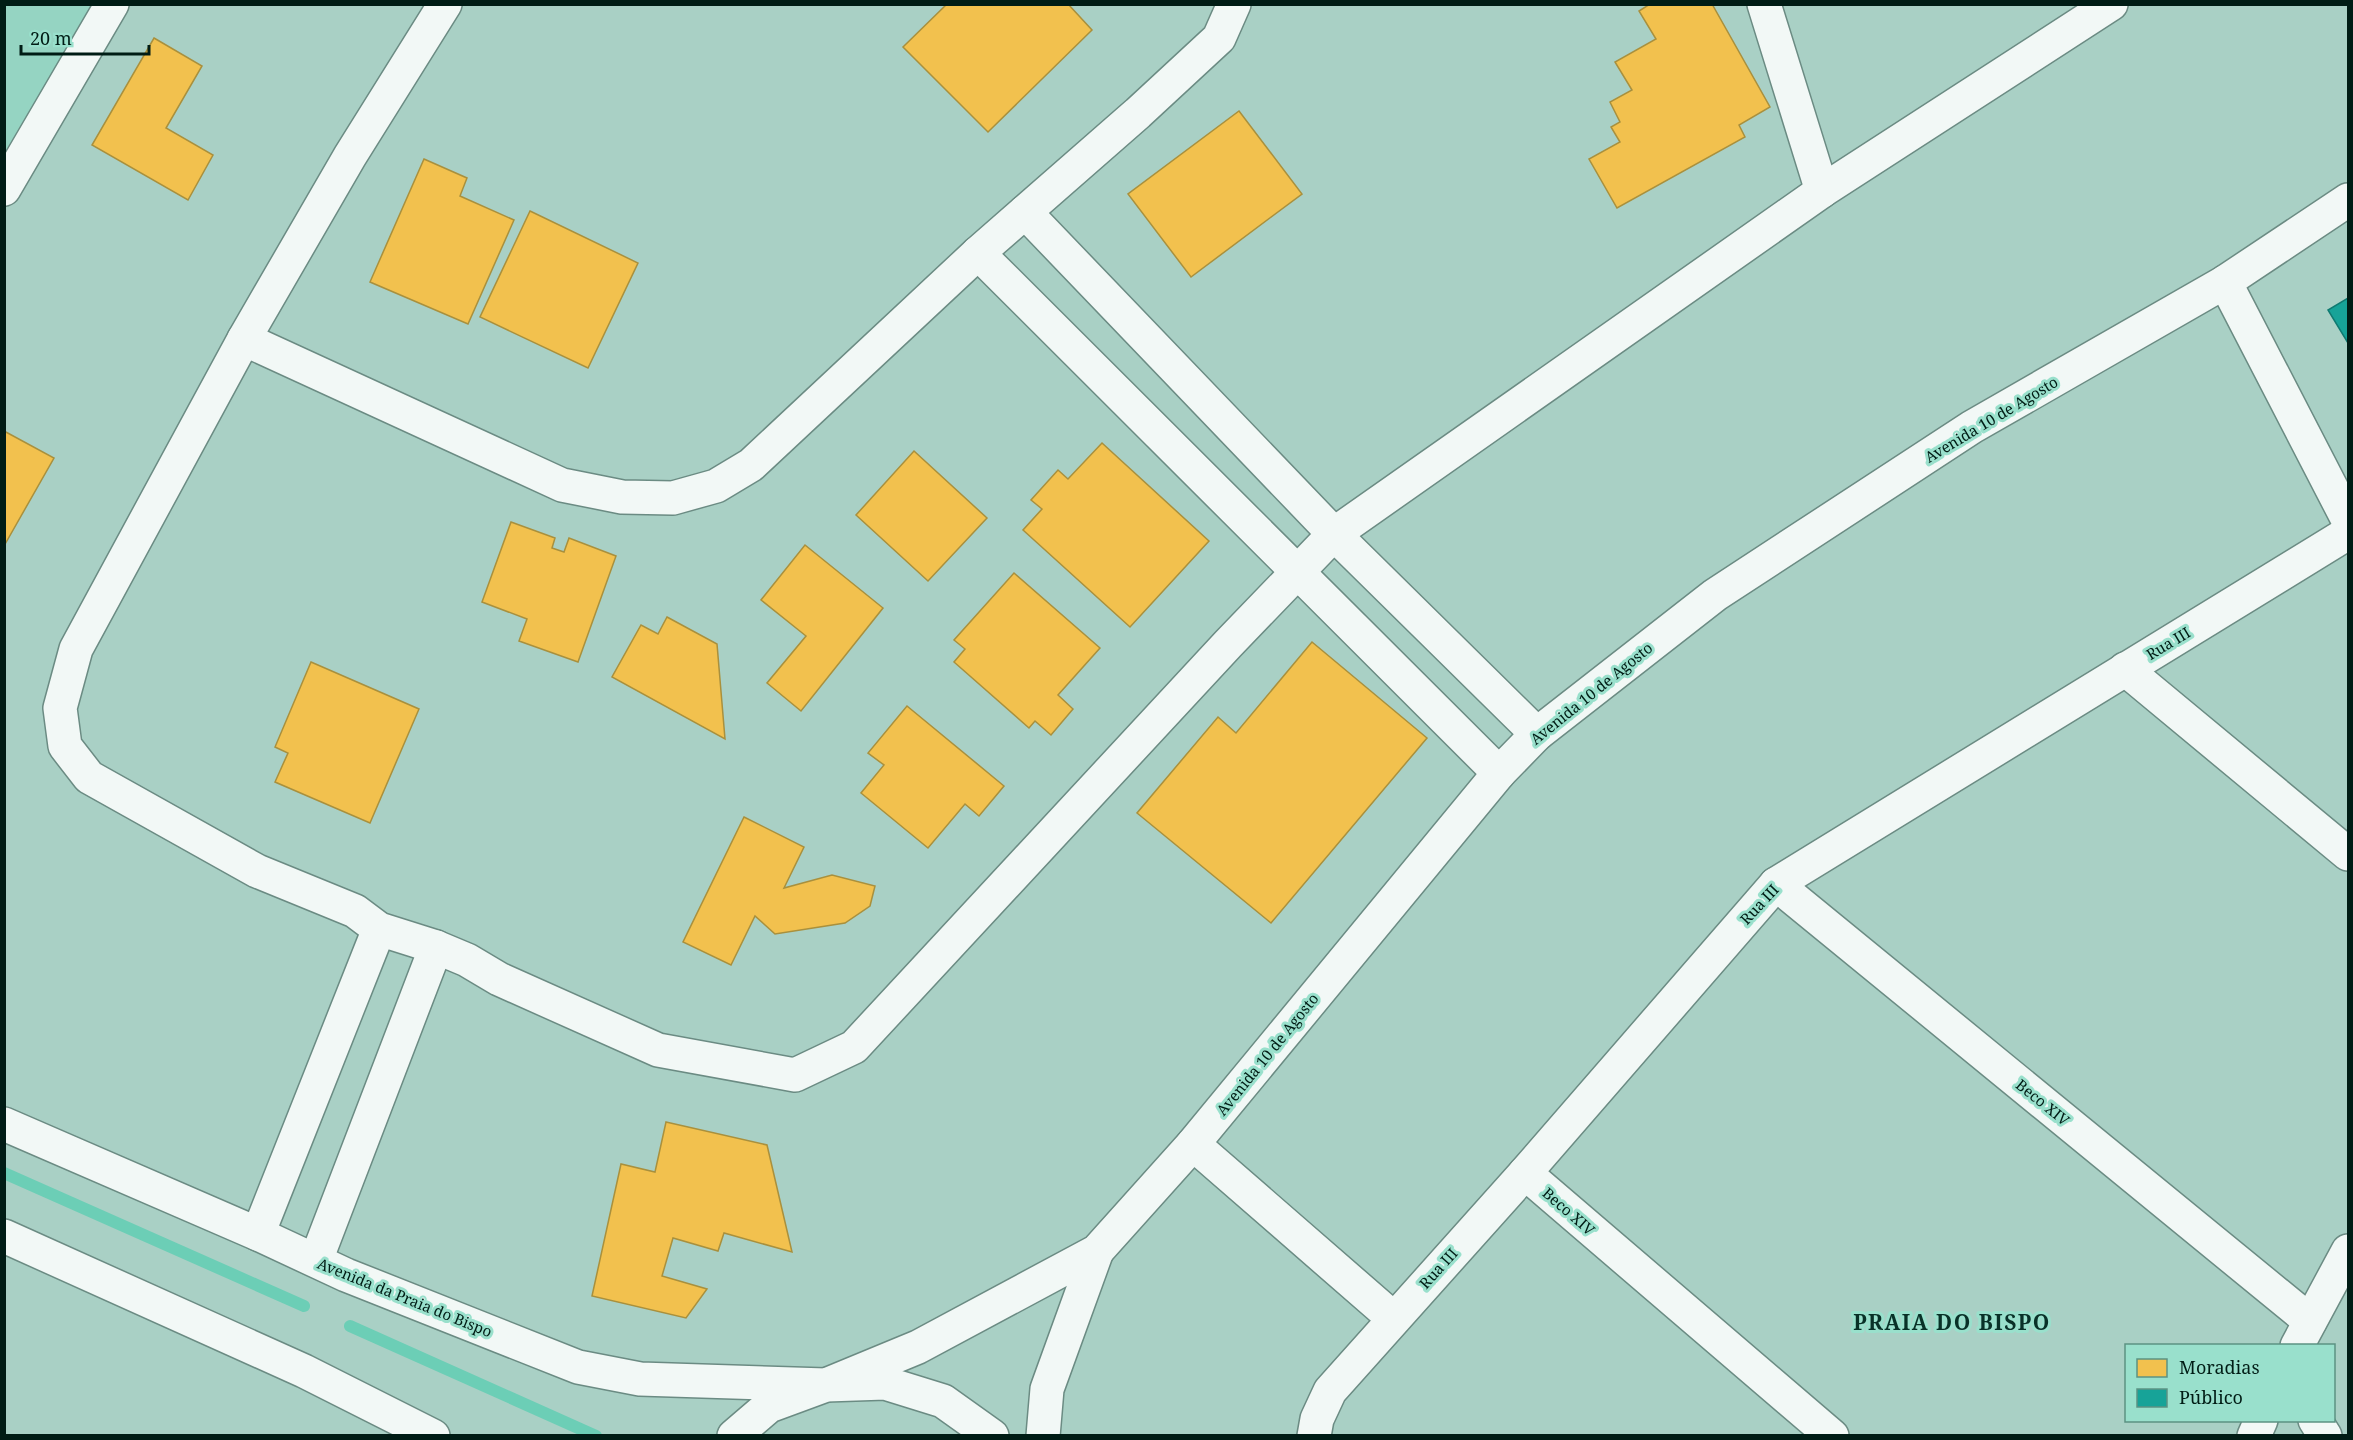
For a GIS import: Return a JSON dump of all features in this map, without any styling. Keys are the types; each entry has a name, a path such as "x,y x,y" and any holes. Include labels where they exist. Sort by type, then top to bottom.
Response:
{"street":[{"path":"4,189 112,4"},
{"path":"445,4 350,156 244,339 76,648 60,708 65,746 89,777 257,871 355,912 379,929 436,947 467,960 500,979 658,1050 795,1076 854,1047 1334,534 1822,191 2111,4"},
{"path":"244,339 562,485 622,497 673,498 716,486 751,465 978,253 1138,113 1219,38 1234,4"},
{"path":"1764,4 1822,191"},
{"name":"Avenida 10 de Agosto","path":"825,1385 918,1347 1097,1251 1193,1144 1499,773 1537,734 1715,595 1972,427 2225,282 2349,200"},
{"path":"1025,212 1334,534 1537,734"},
{"path":"978,253 1499,773"},
{"path":"2225,282 2349,520"},
{"name":"Rua III","path":"1314,1436 1317,1419 1330,1391 1525,1173 1776,884 2349,533"},
{"path":"2125,669 2349,854"},
{"name":"Beco XIV","path":"1776,884 2303,1333"},
{"path":"258,1234 379,929"},
{"path":"316,1260 436,947"},
{"name":"Avenida da Praia do Bispo","path":"4,1124 258,1234 346,1275 578,1367 640,1379 825,1385 885,1383 943,1401 992,1436"},
{"path":"1193,1144 1393,1318"},
{"name":"Beco XIV","path":"1525,1173 1832,1436"},
{"path":"4,1236 304,1371 433,1436"},
{"path":"1043,1436 1047,1389 1097,1251"},
{"path":"2303,1333 2349,1251"},
{"name":"Avenida da Praia do Bispo","path":"734,1436 769,1406 825,1385"},
{"path":"2254,1436 2260,1422"},
{"path":"2316,1422 2325,1436"}],"shaded area":[{"path":"5,5 112,5 5,189"}],"building: Moradias":[{"path":"947,4 1068,4 1092,30 988,132 903,47"},
{"path":"1650,4 1712,4 1770,107 1739,125 1745,137 1617,208 1589,159 1620,142 1611,127 1620,122 1610,102 1632,90 1615,62 1656,39 1639,11"},
{"path":"154,38 202,66 166,128 213,155 188,200 92,145"},
{"path":"1239,111 1302,194 1191,277 1128,194"},
{"path":"424,159 467,178 460,196 514,220 468,324 370,282"},
{"path":"530,211 638,263 588,368 480,317"},
{"path":"4,431 54,458 4,546"},
{"path":"1102,443 1209,541 1130,627 1023,530 1042,509 1031,500 1058,470 1068,479"},
{"path":"914,451 987,518 928,581 856,515"},
{"path":"511,522 555,538 552,548 564,552 569,538 616,556 578,662 519,641 527,619 482,602"},
{"path":"805,545 883,608 801,711 767,683 806,636 761,600"},
{"path":"1014,573 1100,648 1058,695 1073,709 1051,735 1035,721 1029,728 954,662 965,649 954,640"},
{"path":"667,617 717,644 725,739 612,677 641,625 658,634"},
{"path":"1312,642 1427,738 1271,923 1137,813 1218,717 1236,733"},
{"path":"311,662 419,709 370,823 275,782 288,753 275,747"},
{"path":"907,706 1004,786 979,816 965,804 928,848 861,793 884,765 868,753"},
{"path":"744,817 804,847 784,888 832,875 875,886 870,906 845,923 775,934 755,916 731,965 683,942"},
{"path":"666,1122 767,1145 792,1252 724,1233 718,1251 673,1238 662,1276 707,1289 686,1318 592,1296 621,1164 655,1172"}],"building: Público":[{"path":"2348,298 2348,343 2328,310"}],"waterway":[{"path":"4,1173 304,1306"},
{"path":"350,1326 596,1436"}],"district":[{"name":"PRAIA DO BISPO","path":"1952,1322"}]}
